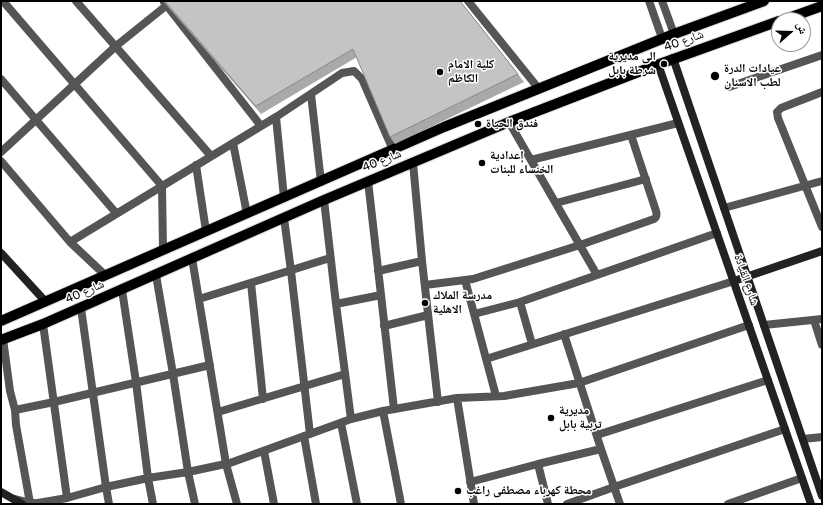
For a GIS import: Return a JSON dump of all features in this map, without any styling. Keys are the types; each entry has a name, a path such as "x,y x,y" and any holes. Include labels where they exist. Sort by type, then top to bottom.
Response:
{"main road":[{"name":"شارع 40","path":"1,321 444,128 662,38 764,1"},
{"path":"805,12 822,6"},
{"name":"شارع 40","path":"2,339 44,324 324,200 509,122 673,58 771,24"},
{"path":"304,189 302,192 302,198 309,207"},
{"path":"283,198 290,209 286,217"}],"street":[{"path":"3,1 162,186 163,250"},
{"path":"76,1 210,156"},
{"path":"468,1 539,89"},
{"path":"649,1 662,38"},
{"path":"662,1 674,34"},
{"path":"1,152 165,3 261,126"},
{"path":"729,87 822,55"},
{"name":"شارع القيادة","path":"673,58 822,496"},
{"name":"شارع القيادة","path":"658,64 811,504"},
{"path":"70,242 276,117 342,73 354,70 362,79 392,150"},
{"path":"1,79 116,213"},
{"path":"311,94 321,182"},
{"path":"822,94 781,108 777,112 778,118 822,227"},
{"path":"276,117 283,198"},
{"path":"509,122 597,275"},
{"path":"531,160 678,123"},
{"path":"425,285 473,279 651,221 657,215 631,135"},
{"path":"233,143 247,214"},
{"path":"1,161 70,242 105,275"},
{"path":"414,163 422,261 438,402"},
{"path":"196,165 206,231"},
{"path":"556,203 646,179"},
{"path":"724,208 822,180"},
{"path":"368,181 394,409"},
{"path":"324,200 351,419"},
{"path":"286,217 304,386 307,435 316,504"},
{"path":"474,314 520,302 717,233"},
{"path":"486,359 734,281 822,251"},
{"path":"1,253 45,301"},
{"path":"192,258 226,464 237,504"},
{"path":"199,299 330,258"},
{"path":"378,271 422,261"},
{"path":"156,275 194,504"},
{"path":"465,280 496,396"},
{"path":"251,283 263,398"},
{"path":"122,290 136,382 148,478 153,504"},
{"path":"336,304 381,296"},
{"path":"520,302 532,344"},
{"path":"81,308 109,504"},
{"path":"384,326 428,315"},
{"path":"764,325 818,320 822,345"},
{"path":"44,324 67,498"},
{"path":"11,498 30,503 42,503 67,498 106,487 148,478 226,464 351,419 383,411 457,398 504,396 579,382 749,325"},
{"path":"564,334 620,504"},
{"path":"2,339 30,503"},
{"path":"14,410 210,365"},
{"path":"218,412 345,374"},
{"path":"597,435 768,380"},
{"path":"457,398 474,504"},
{"path":"383,411 401,504"},
{"path":"341,423 357,504"},
{"path":"567,504 785,429"},
{"path":"803,439 822,437"},
{"path":"470,482 601,449"},
{"path":"264,451 274,504"},
{"path":"538,464 548,504"},
{"path":"728,504 802,478"},
{"path":"1,492 22,504"}],"building":[{"name":"كلية الامام الكاظم","path":"165,1 460,1 518,74 390,137 353,49 256,106"}],"place":[{"name":"الى مديرية شرطة بابل","path":"664,64"},
{"name":"كلية الامام الكاظم","path":"440,72"},
{"name":"عيادات الدرة لطب الاسنان","path":"715,76"},
{"name":"فندق الحياة","path":"478,124"},
{"name":"إعدادية الخنساء للبنات","path":"482,163"},
{"name":"مدرسة الملاك الاهلية","path":"425,303"},
{"name":"مديرية تربية بابل","path":"551,418"},
{"name":"محطة كهرباء مصطفى راغب","path":"458,491"}]}
